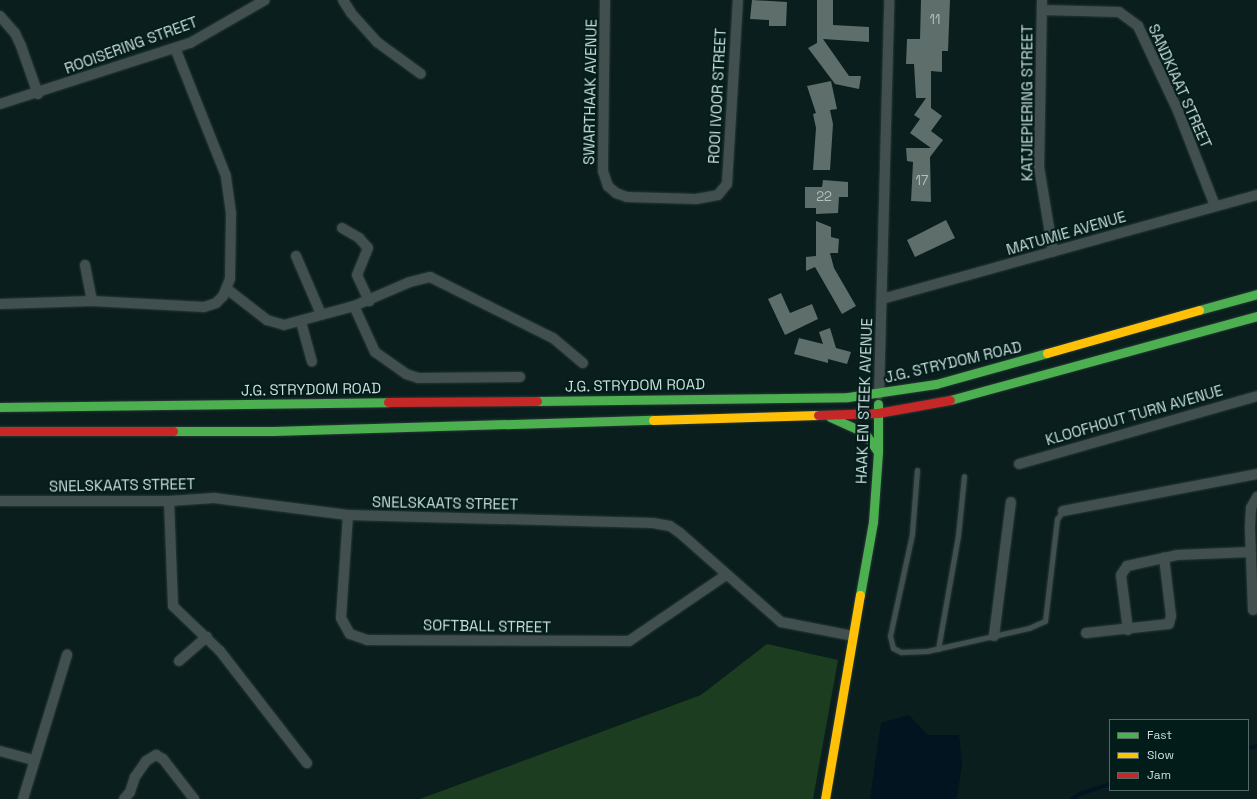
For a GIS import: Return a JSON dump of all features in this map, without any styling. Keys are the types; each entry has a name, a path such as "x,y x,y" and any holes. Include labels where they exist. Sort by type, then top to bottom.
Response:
{"street":[{"name":"ROOISERING STREET","path":"0,104 38,94 174,48 213,31 265,0"},
{"path":"343,0 351,13 378,42 421,74"},
{"name":"SWARTHAAK AVENUE","path":"605,0 604,172 608,186 616,193 627,197 696,199 712,197 721,192"},
{"name":"ROOI IVOOR STREET","path":"721,192 727,184 738,0"},
{"name":"HAAK EN STEEK AVENUE","path":"825,799 873,522 878,452 889,0"},
{"name":"SANDKIAAT STREET","path":"1042,5 1119,12 1138,26 1178,111 1215,206"},
{"name":"KATJIEPIERING STREET","path":"1042,5 1039,167 1053,252"},
{"path":"0,16 15,33 38,94"},
{"path":"0,304 92,301 204,307 216,303 227,289 230,279 231,213 226,176 174,48"},
{"name":"MATUMIE AVENUE","path":"882,299 1257,195"},
{"path":"342,228 359,238 368,248 366,257 358,267 357,275 369,301"},
{"path":"296,256 321,314"},
{"path":"85,265 92,301"},
{"path":"227,289 267,320 277,325 300,322 321,314 354,306 369,301 418,279 435,278 552,338 583,363"},
{"name":"J.G. STRYDOM ROAD","path":"0,407 822,398 879,394 936,384 1257,294"},
{"path":"354,306 376,352 406,374 418,378 520,377"},
{"path":"0,431 273,431 878,413 966,397 1257,316"},
{"path":"300,322 312,362"},
{"name":"KLOOFHOUT TURN AVENUE","path":"1019,464 1257,396"},
{"path":"823,415 860,429 878,452"},
{"path":"1063,511 1257,474"},
{"path":"1254,610 1250,552 1251,508 1257,497"},
{"name":"SNELSKAATS STREET","path":"0,501 169,501 214,498 348,515 653,523 670,526 680,533 781,622 853,636"},
{"path":"169,501 172,601 178,613 207,637 307,763"},
{"path":"994,636 1011,502"},
{"name":"SOFTBALL STREET","path":"348,515 341,618 350,634 367,640 629,641 726,574"},
{"path":"1128,630 1121,575 1123,570 1132,563 1164,557 1250,552"},
{"path":"1086,633 1163,626 1171,621 1164,557"},
{"path":"179,661 207,637"},
{"path":"22,799 67,655"},
{"path":"0,751 34,760"},
{"path":"124,799 130,792 135,777 146,761 156,755 163,759 194,799"}],"lane":[{"path":"917,470 912,534 890,636 893,648 901,652 918,653 994,636 1037,625 1047,617 1057,519 1063,511"},
{"path":"938,649 958,536 964,476"}],"green space":[{"path":"767,644 838,660 813,799 420,799 701,695"}],"water":[{"path":"909,715 928,735 959,735 962,763 957,799 870,799 881,723"}],"building":[{"path":"752,0 787,2 786,26 769,26 769,20 750,19"},
{"path":"817,0 833,0 833,25 869,27 869,42 823,39 849,76 861,76 859,89 835,84 808,48 817,43"},
{"path":"921,0 950,0 948,51 942,51 942,72 931,71 931,108 942,116 931,131 943,140 930,157 931,202 911,201 913,162 907,161 906,148 931,148 910,133 920,119 914,115 926,98 916,98 914,64 906,64 907,39 920,39"},
{"path":"831,81 837,109 830,110 833,124 830,170 813,170 816,128 813,114 816,113 807,86"},
{"path":"823,180 848,182 848,197 839,197 838,213 816,214 816,208 805,208 805,187 822,187"},
{"path":"946,220 955,238 915,257 907,240"},
{"path":"816,221 831,227 831,237 839,239 838,253 830,253 834,268 856,306 842,314 815,267 806,271 806,257 816,256"},
{"path":"781,293 790,313 812,304 818,319 785,335 768,299"},
{"path":"830,328 836,348 851,352 847,364 828,359 828,363 794,354 799,338 823,344 819,332"}],"waterway":[{"path":"1249,748 1257,746"},
{"path":"1072,799 1080,794 1109,784"}],"traffic: fast":[{"path":"1199,310 1257,294"},
{"path":"950,400 1257,316"},
{"path":"537,401 848,397 936,384 1047,353"},
{"path":"0,407 388,402"},
{"path":"860,595 873,522 878,452 878,404"},
{"path":"830,417 864,432 878,452"},
{"path":"173,431 273,431 653,420"}],"traffic: slow":[{"path":"1047,353 1199,310"},
{"path":"653,420 818,415"},
{"path":"825,799 860,595"}],"traffic: jam":[{"path":"818,415 878,413 950,400"},
{"path":"388,402 537,401"},
{"path":"0,431 173,431"}]}
